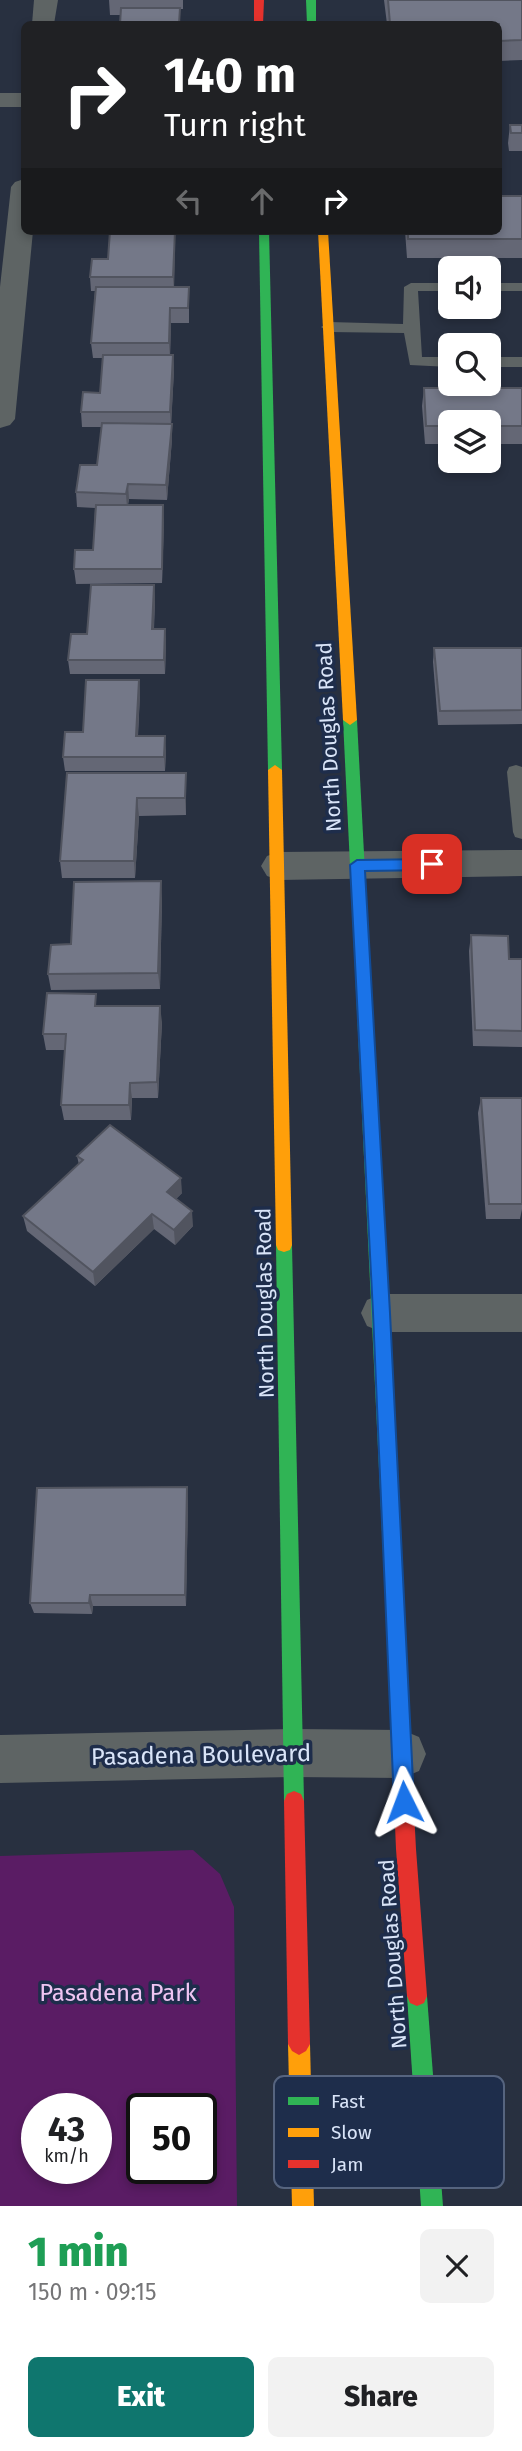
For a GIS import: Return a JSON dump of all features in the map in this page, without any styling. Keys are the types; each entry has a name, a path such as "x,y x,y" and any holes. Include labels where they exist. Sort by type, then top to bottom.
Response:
{"main road":[{"path":"259,0 259,21"},
{"path":"311,0 312,21"},
{"name":"North Douglas Road","path":"264,235 279,866 292,1753 300,2076"},
{"name":"North Douglas Road","path":"323,235 382,1313 406,1849 423,2076"},
{"name":"North Douglas Road","path":"303,2188 303,2206"},
{"name":"North Douglas Road","path":"431,2188 432,2206"}],"street":[{"path":"43,21 46,0"},
{"path":"0,100 21,100"},
{"path":"0,419 21,216"},
{"path":"279,866 522,863"},
{"path":"382,1313 522,1313"},
{"name":"Pasadena Boulevard","path":"0,1759 292,1753 402,1754"}],"lane":[{"path":"501,287 522,286"},
{"path":"438,287 411,288 411,329 415,362 438,362"},
{"path":"328,327 411,329"},
{"path":"501,362 522,362"},
{"path":"516,772 522,832"}],"green space":[{"name":"Pasadena Park","path":"193,1850 220,1874 234,1907 237,2206 0,2206 0,1856"}],"building":[{"path":"388,0 522,0 522,40 502,41 502,21 390,21"},
{"path":"121,8 180,8 179,21 120,21"},
{"path":"510,125 522,125 522,133 511,133"},
{"path":"502,196 522,196 522,239 408,239 408,235 502,235"},
{"path":"110,235 175,235 173,277 90,277 92,259 108,259"},
{"path":"96,287 189,287 188,308 170,308 169,343 91,343"},
{"path":"103,355 173,355 170,412 81,412 83,392 100,393"},
{"path":"424,388 438,388 438,396 501,396 501,388 522,388 522,426 501,426 501,410 438,410 438,426 426,426"},
{"path":"102,423 172,424 166,485 128,484 126,494 76,492 80,465 97,465"},
{"path":"96,505 163,505 162,569 74,569 75,550 93,550"},
{"path":"91,585 154,585 152,629 165,629 164,660 68,660 71,634 87,634"},
{"path":"434,648 522,648 522,710 440,711"},
{"path":"86,680 139,680 136,736 165,736 164,757 63,757 65,732 83,732"},
{"path":"67,773 186,773 185,798 137,798 134,861 60,861"},
{"path":"161,881 158,973 48,974 51,945 71,944 74,882"},
{"path":"471,935 508,936 509,959 522,959 522,1031 475,1030"},
{"path":"47,993 96,994 95,1006 160,1006 157,1082 130,1083 129,1105 61,1105 66,1034 43,1034"},
{"path":"481,1098 522,1098 522,1204 489,1204"},
{"path":"110,1125 181,1178 167,1192 192,1211 174,1230 152,1214 93,1272 23,1216 83,1160 77,1156"},
{"path":"187,1487 185,1595 90,1595 89,1603 30,1603 37,1488"}],"traffic: fast":[{"path":"311,0 312,21"},
{"path":"264,235 275,770"},
{"path":"350,720 396,1636"},
{"path":"284,1245 294,1801"},
{"path":"417,1996 423,2076"},
{"path":"431,2188 432,2206"}],"traffic: slow":[{"path":"323,235 350,720"},
{"path":"275,770 284,1245"},
{"path":"299,2044 300,2076"},
{"path":"303,2188 303,2206"}],"traffic: jam":[{"path":"259,0 259,21"},
{"path":"396,1636 406,1849 417,1996"},
{"path":"294,1801 299,2044"}],"route":[{"path":"404,1802 382,1313 357,865 432,864"}]}
